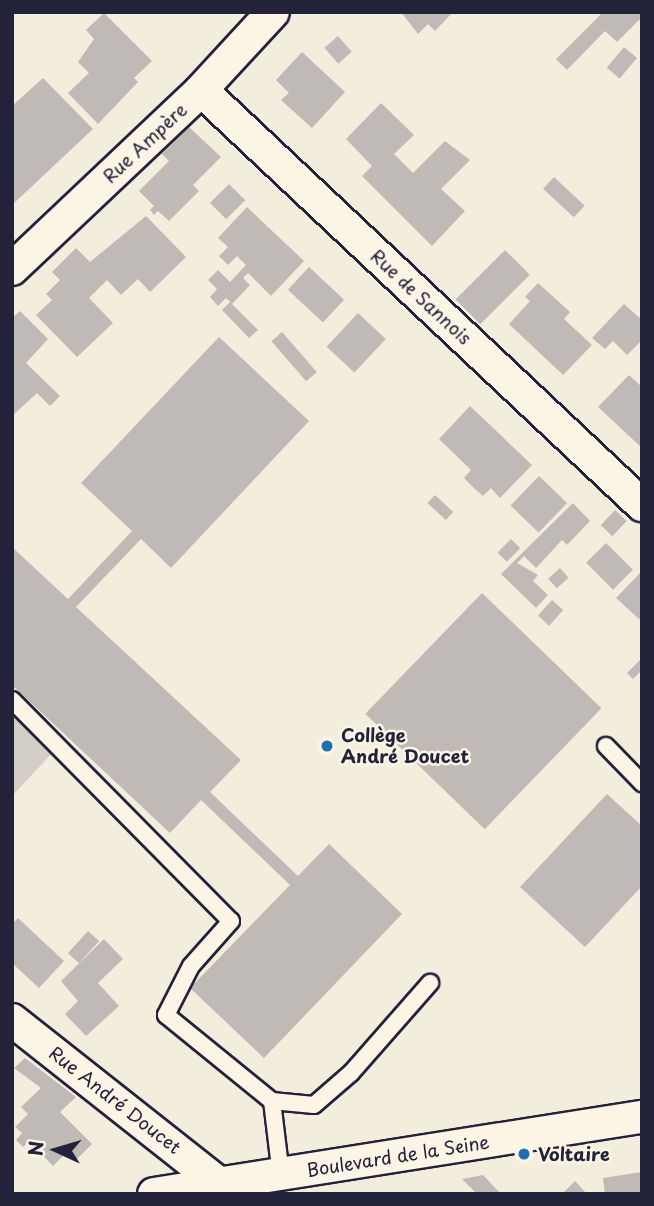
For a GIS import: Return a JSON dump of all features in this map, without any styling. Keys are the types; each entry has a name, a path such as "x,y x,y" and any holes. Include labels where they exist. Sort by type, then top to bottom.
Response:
{"street":[{"name":"Rue Ampère","path":"12,268 201,90 273,12"},
{"name":"Rue de Sannois","path":"201,90 642,505"},
{"name":"Rue André Doucet","path":"12,1020 217,1182"},
{"name":"Boulevard de la Seine","path":"154,1194 217,1182 282,1184 642,1117"}],"lane":[{"path":"12,700 231,921 191,966 166,1015 272,1101 314,1105 351,1073 430,983"},
{"path":"606,746 642,783"},
{"path":"272,1101 282,1184"}],"shaded area":[{"path":"12,708 55,750 12,796"}],"building":[{"path":"401,12 453,12 435,31 428,24 418,34"},
{"path":"603,12 642,12 642,17 617,42 605,31 567,70 556,59"},
{"path":"104,13 152,61 134,78 138,82 98,124 68,93 89,73 78,62 94,39 86,30"},
{"path":"338,36 352,52 338,64 324,48"},
{"path":"624,47 637,58 620,79 607,68"},
{"path":"302,52 345,92 312,128 281,100 289,93 276,80"},
{"path":"43,78 93,129 12,205 12,106"},
{"path":"381,103 414,135 394,154 413,173 445,141 470,160 441,189 465,211 432,246 362,176 372,166 346,139"},
{"path":"189,127 221,157 193,185 199,191 169,221 158,211 154,215 150,210 154,206 139,191 169,161 162,154"},
{"path":"554,177 585,206 574,217 543,189"},
{"path":"229,184 245,200 226,219 210,203"},
{"path":"247,207 304,261 271,296 248,273 243,278 250,285 232,304 258,330 249,338 222,310 230,302 226,298 218,306 210,297 217,289 208,280 218,270 230,282 246,265 237,256 228,265 219,256 228,247 218,238"},
{"path":"146,216 186,257 150,292 138,279 121,295 107,280 89,298 113,323 77,357 36,315 52,300 46,294 60,280 52,272 76,248 90,262"},
{"path":"505,250 530,275 480,324 456,299"},
{"path":"309,267 344,300 323,322 288,290"},
{"path":"538,283 570,312 564,319 592,345 563,375 509,324 530,301 525,297"},
{"path":"624,304 642,320 642,340 627,355 613,341 605,349 592,338"},
{"path":"20,311 48,339 26,363 60,396 50,406 37,393 12,416 12,318"},
{"path":"358,313 386,339 354,373 327,347"},
{"path":"282,332 317,372 306,381 271,341"},
{"path":"219,337 309,421 171,568 141,539 76,607 241,760 210,792 298,876 329,844 402,914 264,1058 190,988 290,885 201,800 170,833 12,685 12,547 68,599 132,531 81,483"},
{"path":"629,375 642,387 642,448 598,407"},
{"path":"470,406 532,465 500,498 491,488 483,496 475,489 464,478 471,470 439,439"},
{"path":"539,476 567,503 539,533 511,505"},
{"path":"435,495 453,512 446,520 427,503"},
{"path":"573,503 590,521 567,545 562,540 536,568 524,556 517,563 538,575 533,581 548,595 536,608 501,574"},
{"path":"615,510 627,521 612,536 601,525"},
{"path":"511,539 520,548 507,562 498,552"},
{"path":"606,543 633,570 613,590 586,563"},
{"path":"560,568 569,578 557,588 548,579"},
{"path":"642,571 642,618 639,619 616,598"},
{"path":"482,593 601,708 485,829 365,714"},
{"path":"552,600 563,610 549,626 538,616"},
{"path":"642,658 642,670 633,679 627,673"},
{"path":"607,794 642,826 642,886 585,947 520,887"},
{"path":"18,918 64,961 39,988 12,963 12,924"},
{"path":"88,931 99,941 79,963 68,953"},
{"path":"104,939 123,959 98,983 119,1006 86,1036 65,1014 78,1001 61,981"},
{"path":"25,1058 76,1097 60,1112 92,1144 76,1160 68,1151 53,1166 29,1141 23,1147 16,1140 22,1133 15,1127 28,1114 21,1107 41,1088 14,1068"},
{"path":"642,1172 642,1194 605,1194 603,1178"},
{"path":"483,1175 501,1194 477,1194 462,1179"},
{"path":"575,1181 587,1194 562,1194"}],"place":[{"name":"Collège André Doucet","path":"327,746"},
{"name":"Voltaire","path":"524,1154"}]}
